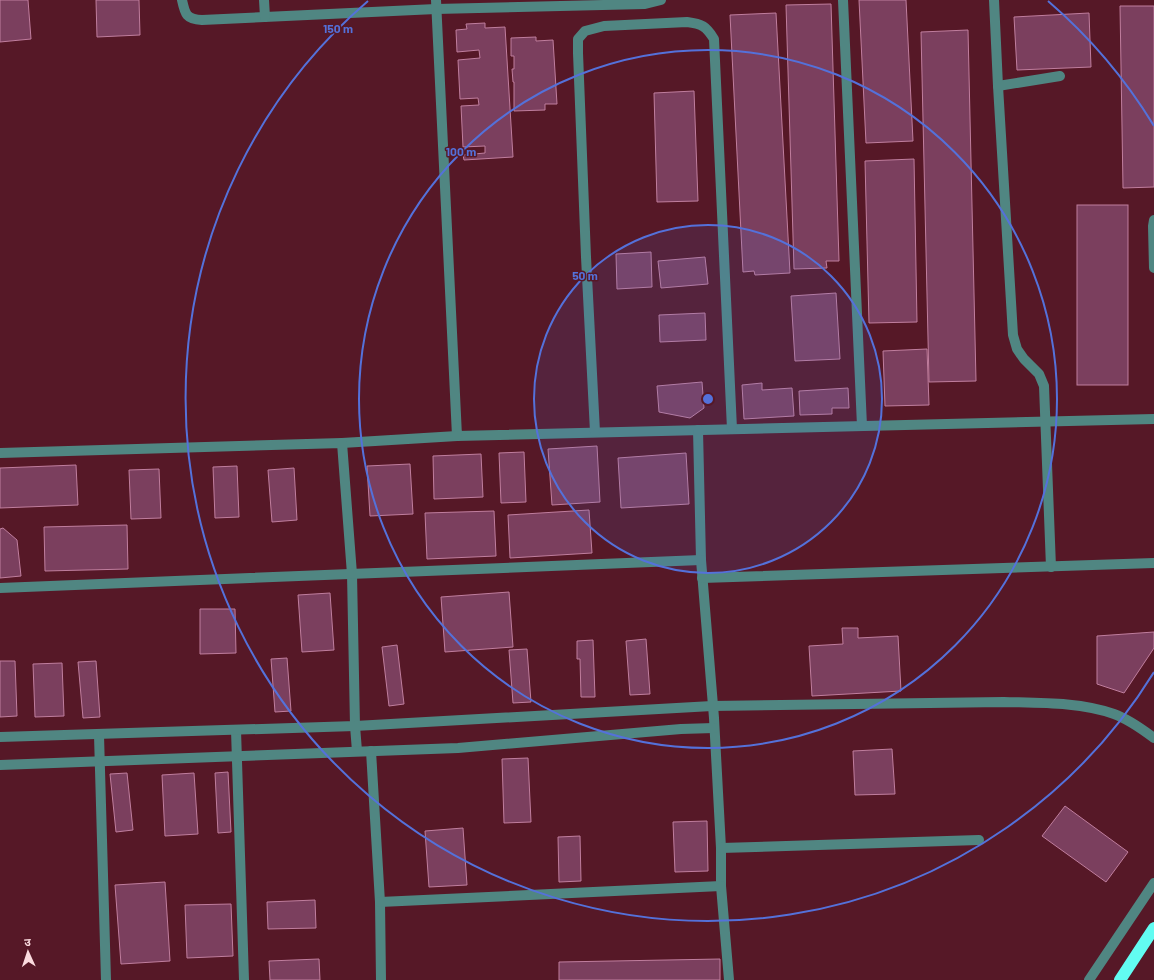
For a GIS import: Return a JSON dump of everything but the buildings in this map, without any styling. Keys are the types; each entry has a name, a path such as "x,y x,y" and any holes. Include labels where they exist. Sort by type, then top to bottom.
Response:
{"highway":[{"path":"1120,980 1154,928"}],"street":[{"path":"182,0 187,16 202,20 265,17 436,4 645,4 661,0"},
{"path":"264,0 265,17"},
{"path":"843,0 862,426"},
{"path":"994,0 1014,335 1017,349 1024,359 1039,374 1044,386 1051,567"},
{"path":"436,4 457,436"},
{"path":"595,432 586,257 578,39 585,31 604,26 687,22 699,24 707,28 714,39 732,429"},
{"path":"998,86 1060,76"},
{"path":"1154,220 1154,268"},
{"path":"0,453 342,443 457,436 595,432 1154,420"},
{"path":"698,430 700,560 714,728 721,848 721,886 729,980"},
{"path":"342,443 352,574 357,751"},
{"path":"0,588 700,560"},
{"path":"702,578 1154,564"},
{"path":"0,737 356,726 712,706 1004,702 1051,703 1115,714 1154,738"},
{"path":"0,764 100,762 458,748 681,729 714,728"},
{"path":"236,730 244,980"},
{"path":"99,735 106,980"},
{"path":"371,751 380,902 381,980"},
{"path":"721,848 979,840"},
{"path":"1089,980 1154,883"},
{"path":"380,902 721,886"}]}
